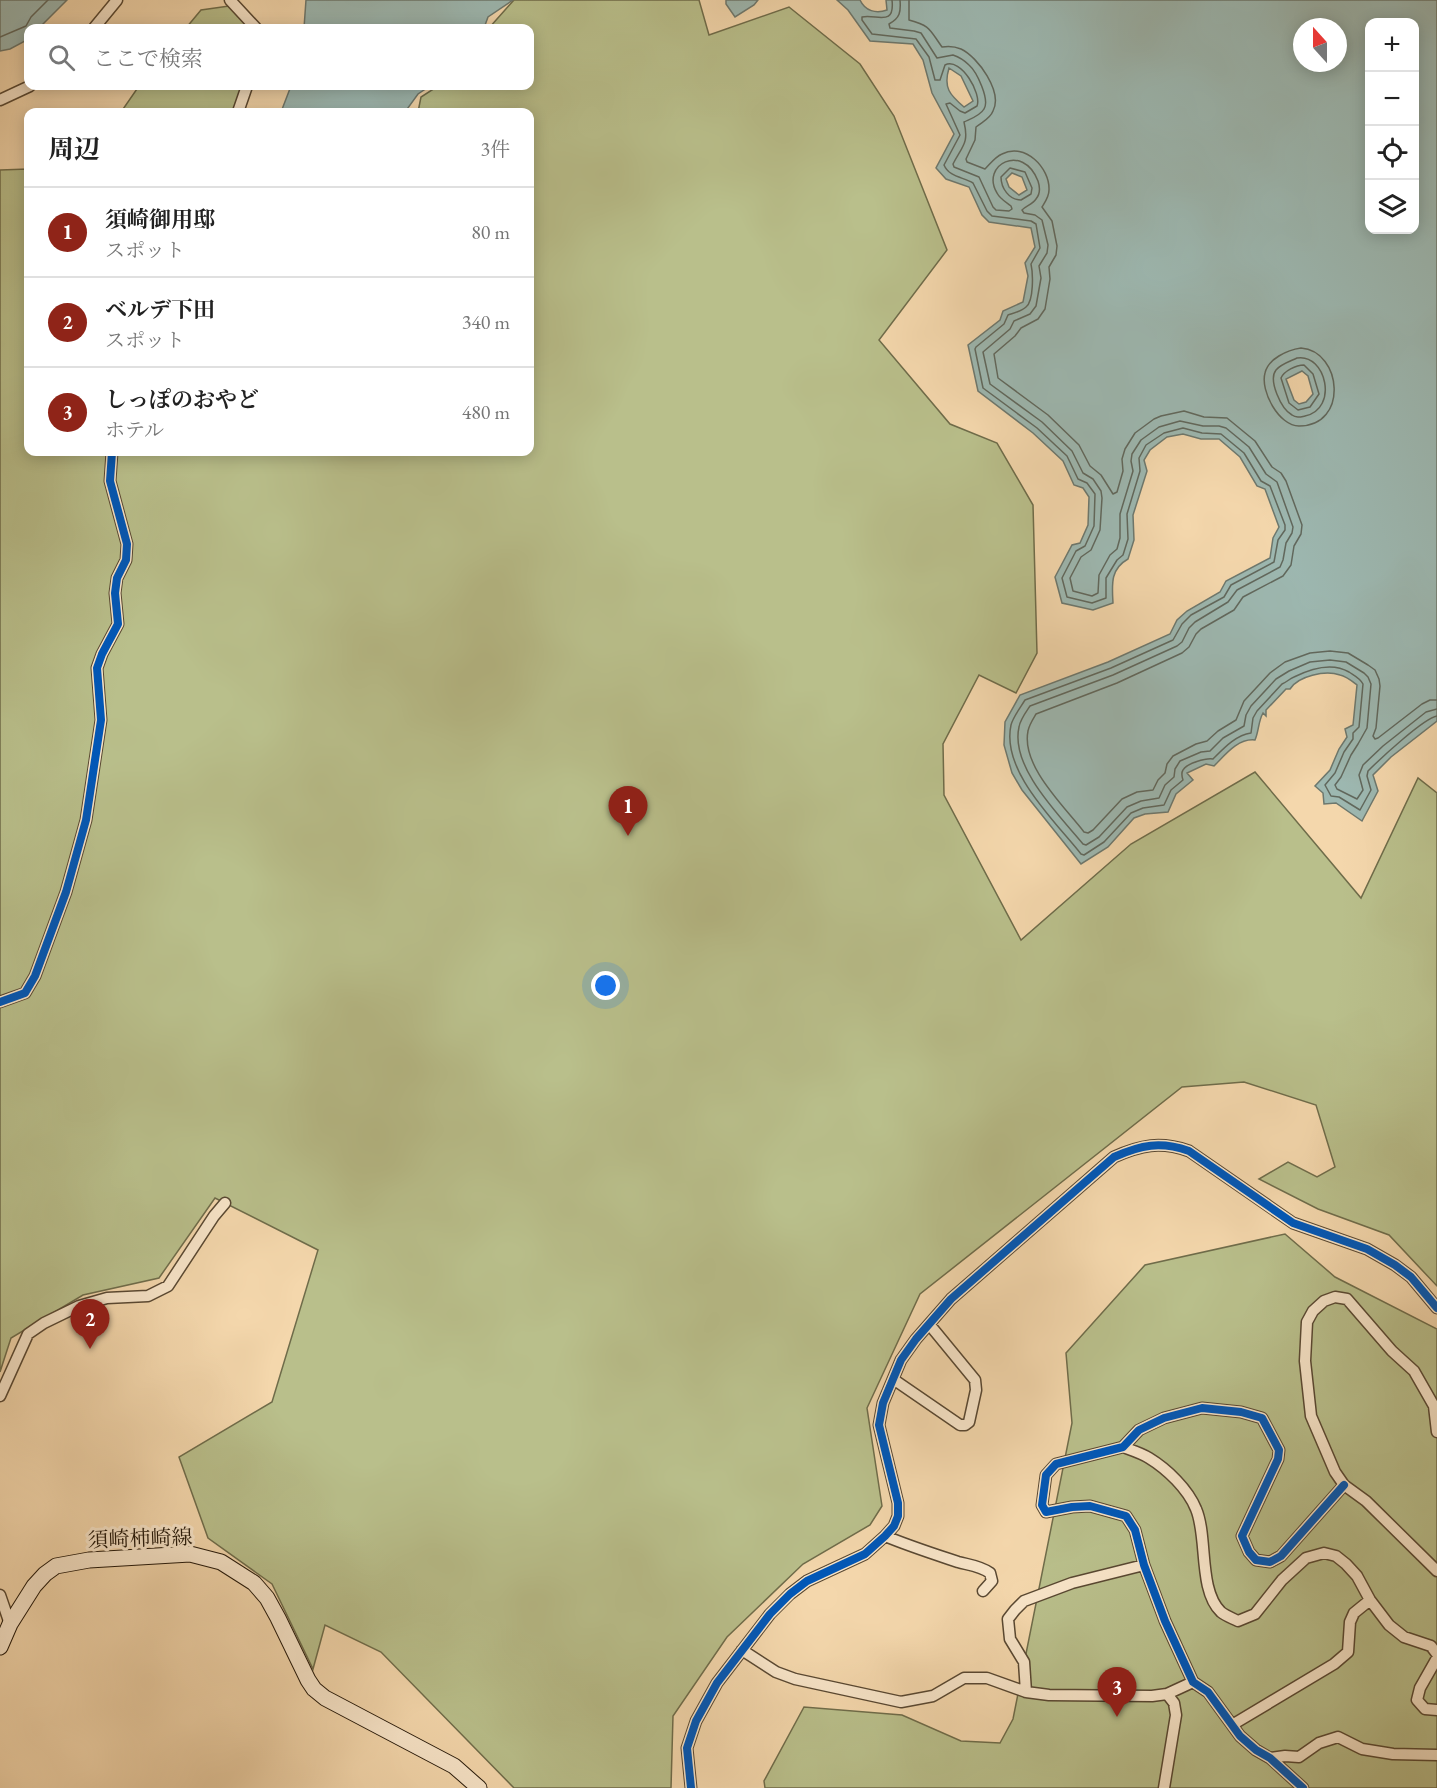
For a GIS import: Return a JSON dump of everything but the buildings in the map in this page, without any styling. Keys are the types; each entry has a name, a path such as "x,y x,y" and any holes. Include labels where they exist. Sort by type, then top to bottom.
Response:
{"main road":[{"name":"須崎柿崎線","path":"0,1647 10,1624 34,1586 56,1566 89,1560 190,1554 221,1562 254,1582 267,1598 308,1680 325,1698 454,1766 479,1788"}],"street":[{"path":"97,24 117,0"},
{"path":"230,0 252,24"},
{"path":"0,100 24,89"},
{"path":"239,108 246,90"},
{"path":"0,1002 25,993 35,976 66,892 86,820 101,720 97,668 118,624 115,592 117,578 126,560 127,544 110,481 112,456"},
{"path":"691,1788 687,1748 696,1721 717,1683 742,1650 770,1614 790,1594 807,1581 865,1554 894,1526 898,1516 898,1503 879,1425 883,1403 901,1360 916,1338 951,1299 1114,1157 1136,1148 1158,1145 1189,1151 1293,1223 1367,1249 1395,1264 1411,1277 1437,1308"},
{"path":"0,1396 28,1334 44,1323 79,1306 107,1298 148,1296 168,1286 225,1203"},
{"path":"1437,1432 1434,1406 1414,1371 1392,1351 1347,1299 1335,1297 1324,1300 1313,1311 1307,1322 1305,1361 1311,1416 1335,1472 1344,1485 1366,1501 1437,1571"},
{"path":"893,1379 960,1425 969,1422 976,1390 975,1380 928,1324"},
{"path":"1303,1788 1270,1758 1256,1750 1240,1736 1208,1692 1193,1682 1165,1621 1144,1565 1135,1530 1126,1516 1090,1506 1046,1512 1042,1505 1046,1475 1056,1464 1123,1447 1139,1430 1164,1418 1202,1408 1241,1412 1262,1418 1279,1450 1278,1459 1242,1536 1249,1552 1256,1560 1270,1562 1281,1556 1344,1485"},
{"path":"1123,1447 1149,1458 1168,1472 1187,1493 1197,1509 1202,1533 1205,1571 1214,1602 1222,1612 1238,1621 1255,1614 1282,1580 1306,1558 1324,1553 1336,1556 1357,1576 1370,1600 1389,1624 1404,1637 1431,1646 1437,1656 1420,1688 1417,1700 1425,1709 1437,1710"},
{"path":"885,1536 918,1550 984,1568 990,1573 992,1581 983,1591"},
{"path":"1026,1692 1024,1662 1010,1639 1008,1619 1015,1610 1024,1601 1072,1583 1144,1565"},
{"path":"0,1596 10,1624"},
{"path":"1232,1725 1334,1664 1348,1652 1350,1622 1354,1613 1370,1600"},
{"path":"742,1650 776,1672 795,1679 901,1702 933,1696 964,1678 987,1678 1026,1692 1049,1695 1152,1696 1167,1694 1193,1682"},
{"path":"1164,1788 1176,1715 1174,1702 1167,1694"},
{"path":"1270,1758 1299,1757 1319,1743 1338,1737 1362,1749 1393,1754 1437,1755"}],"green space":[{"path":"514,0 699,0 709,35 789,7 860,64 894,116 947,250 879,340 950,424 997,443 1033,505 1037,653 1016,693 979,675 943,744 944,795 1021,940 1131,844 1255,772 1361,898 1418,778 1437,793 1437,1286 1389,1235 1318,1209 1259,1179 1288,1162 1317,1177 1335,1167 1316,1105 1244,1082 1182,1087 920,1294 867,1408 882,1506 870,1525 803,1564 727,1637 673,1716 671,1788 514,1788 381,1652 325,1625 313,1669 272,1584 208,1538 179,1457 272,1402 318,1250 215,1198 159,1278 83,1295 11,1338 0,1372 0,170 24,169 24,456 534,456 534,108 419,108 421,97 432,90 534,90 534,24 493,24"},
{"path":"229,6 255,24 189,24 201,10"},
{"path":"136,90 248,90 241,108 124,108"},
{"path":"1285,1234 1335,1277 1437,1329 1437,1788 765,1788 764,1781 804,1707 902,1715 961,1741 1000,1743 1013,1719 1072,1423 1066,1353 1145,1265"}],"water":[{"path":"0,0 67,0 43,24 24,24 24,42 0,51"},
{"path":"306,0 513,0 488,17 485,24 304,24"},
{"path":"726,0 758,0 735,17 726,4"},
{"path":"837,0 860,0 871,11 879,12 887,10 886,0 1437,0 1437,721 1391,757 1373,775 1378,791 1362,821 1336,803 1324,804 1323,793 1315,786 1330,770 1347,737 1345,729 1353,725 1357,685 1344,676 1327,673 1312,675 1294,684 1290,689 1286,689 1266,710 1266,716 1263,713 1255,740 1237,744 1214,766 1206,764 1187,773 1193,780 1176,794 1168,812 1145,814 1134,818 1108,847 1081,864 1022,790 1012,773 1004,745 1005,722 1020,695 1108,662 1170,634 1177,620 1187,611 1220,592 1226,581 1270,558 1273,538 1279,527 1265,489 1257,486 1240,457 1219,439 1201,439 1183,434 1167,437 1150,450 1144,460 1147,471 1133,515 1134,540 1128,559 1118,568 1113,578 1113,603 1093,610 1062,603 1055,577 1072,545 1080,543 1088,525 1089,497 1083,488 1074,485 1063,461 1033,433 978,391 968,345 1000,320 1003,311 1023,302 1028,276 1025,263 1035,247 1031,228 989,222 982,215 969,187 946,179 936,168 954,134 932,93 923,60 913,44 870,41 848,10","holes":["949,68 961,76 973,101 964,107 955,99 947,86","1012,173 1022,177 1027,190 1019,195 1009,187 1006,179","1302,371 1308,376 1313,394 1306,402 1299,404 1294,400 1286,379"]},
{"path":"289,90 424,90 418,94 408,108 283,108"}],"cycle path":[{"path":"0,1002 25,993 35,976 66,892 86,820 101,720 97,668 118,624 115,593 117,578 126,560 127,544 110,481 112,456"},
{"path":"691,1788 687,1748 696,1721 717,1683 770,1614 807,1581 865,1554 894,1526 898,1516 898,1503 879,1425 883,1403 901,1360 951,1299 1114,1157 1142,1147 1160,1145 1189,1151 1293,1223 1367,1249 1395,1265 1411,1277 1437,1308"},
{"path":"1303,1788 1270,1758 1256,1750 1240,1736 1208,1692 1193,1682 1165,1621 1144,1565 1135,1530 1126,1516 1090,1506 1046,1512 1042,1505 1046,1475 1056,1464 1123,1447 1139,1430 1164,1418 1202,1408 1241,1412 1262,1418 1279,1450 1278,1459 1242,1536 1249,1552 1256,1560 1270,1562 1281,1556 1344,1485"}],"place":[{"name":"須崎御用邸","path":"628,836"},
{"name":"ベルデ下田","path":"90,1349"},
{"name":"しっぽのおやど","path":"1117,1717"}]}
